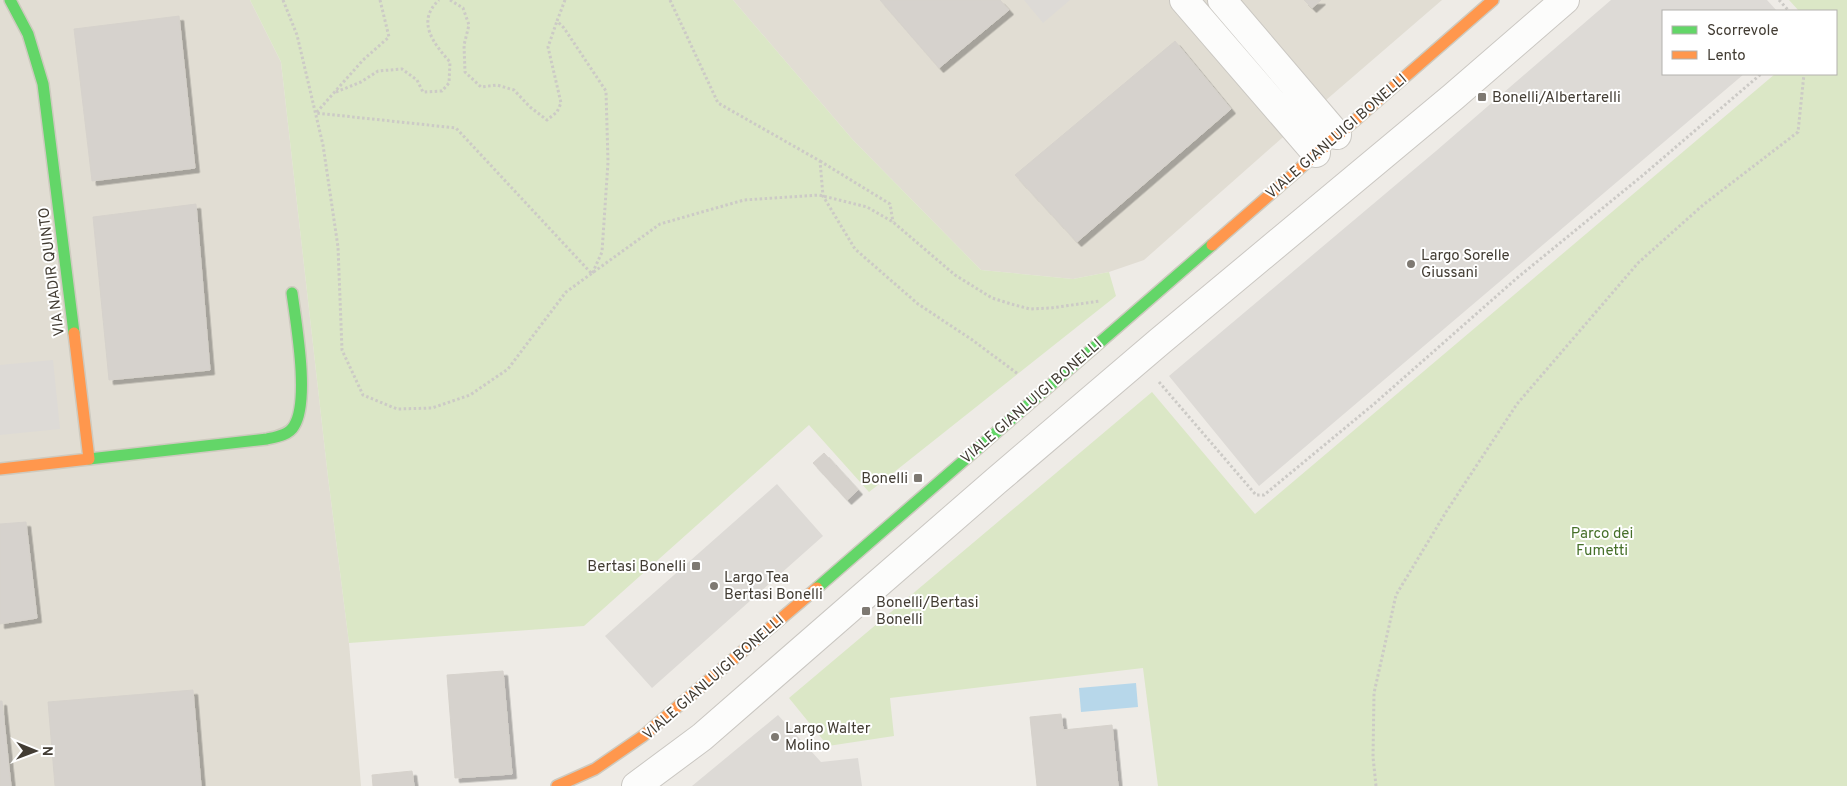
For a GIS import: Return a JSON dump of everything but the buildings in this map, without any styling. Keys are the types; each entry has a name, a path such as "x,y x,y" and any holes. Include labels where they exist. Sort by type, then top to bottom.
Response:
{"street":[{"name":"VIA NADIR QUINTO","path":"10,0 28,34 43,84 89,459"},
{"path":"1184,0 1316,153"},
{"path":"1222,0 1337,135"},
{"name":"VIALE GIANLUIGI BONELLI","path":"557,786 600,766 634,744 711,680 1041,391 1493,0"},
{"path":"636,786 702,737 1011,468 1565,0"},
{"path":"0,469 267,439 288,431 294,426 299,417 302,399 292,293"}],"path":[{"path":"282,0 297,35 323,145 338,248 342,350 363,395 397,409 432,408 470,396 508,369 566,292 660,224 744,200 822,196 867,207 893,222 955,275 992,298 1030,309 1081,305 1107,299"},
{"path":"316,113 364,60 389,37 380,0"},
{"path":"334,93 360,82 378,71 402,69 417,80 423,92 442,92 449,83 450,62 439,50 427,28 431,7 439,0"},
{"path":"450,0 463,8 469,25 464,45 465,72 481,87 497,85 514,90 530,107 547,120 557,112 561,103 548,47 566,0"},
{"path":"670,0 718,103 820,161 890,204 893,222"},
{"path":"1779,0 1788,10"},
{"path":"557,21 564,28 606,91 608,162 602,252 592,274"},
{"path":"1156,378 1256,495 1264,495 1374,404 1517,278 1642,176 1760,75"},
{"path":"1376,786 1373,757 1374,693 1396,594 1446,512 1517,404 1578,331 1638,263 1703,204 1798,132 1804,75"},
{"path":"316,113 456,128 592,274"},
{"path":"820,161 822,196 855,249 918,304 971,339 1041,391"}],"shaded area":[{"path":"0,0 250,0 281,62 328,477 349,643 361,786 0,786"},
{"path":"733,0 1442,0 1144,260 1109,272 1073,279 981,270 853,140"},
{"path":"1024,0 1070,0 1043,23"},
{"name":"Largo Sorelle Giussani","path":"1611,0 1767,0 1776,10 1662,10 1662,75 1743,75 1259,486 1169,376 1436,151"},
{"path":"53,360 60,429 0,435 0,365"},
{"name":"Largo Tea Bertasi Bonelli","path":"777,484 823,536 652,688 605,636"},
{"name":"Largo Walter Molino","path":"778,715 821,762 858,758 862,786 692,786"}],"green space":[{"path":"250,0 733,0 853,140 981,270 1073,279 1109,272 1116,296 869,492 809,425 584,626 349,643 328,477 281,62"},
{"name":"Parco dei Fumetti","path":"1789,0 1847,0 1847,786 1158,786 1143,668 890,698 894,736 828,746 789,698 1152,392 1255,514 1774,75 1837,75 1837,10 1798,10"}],"water":[{"path":"1136,683 1138,707 1081,712 1079,688"}],"traffic: fast":[{"path":"10,0 28,34 43,84 74,333"},
{"path":"817,588 1212,245"},
{"path":"89,459 267,439 289,432 299,414 301,399 299,342 292,293"}],"traffic: slow":[{"path":"1212,245 1493,0"},
{"path":"0,469 89,459 74,333"},
{"path":"557,786 595,769 643,736 817,588"}],"place":[{"name":"Bonelli/Albertarelli","path":"1482,97"},
{"name":"Largo Sorelle Giussani","path":"1411,264"},
{"name":"Bonelli","path":"918,478"},
{"name":"Bertasi Bonelli","path":"696,566"},
{"name":"Largo Tea Bertasi Bonelli","path":"714,586"},
{"name":"Bonelli/Bertasi Bonelli","path":"866,611"},
{"name":"Largo Walter Molino","path":"775,737"}]}
